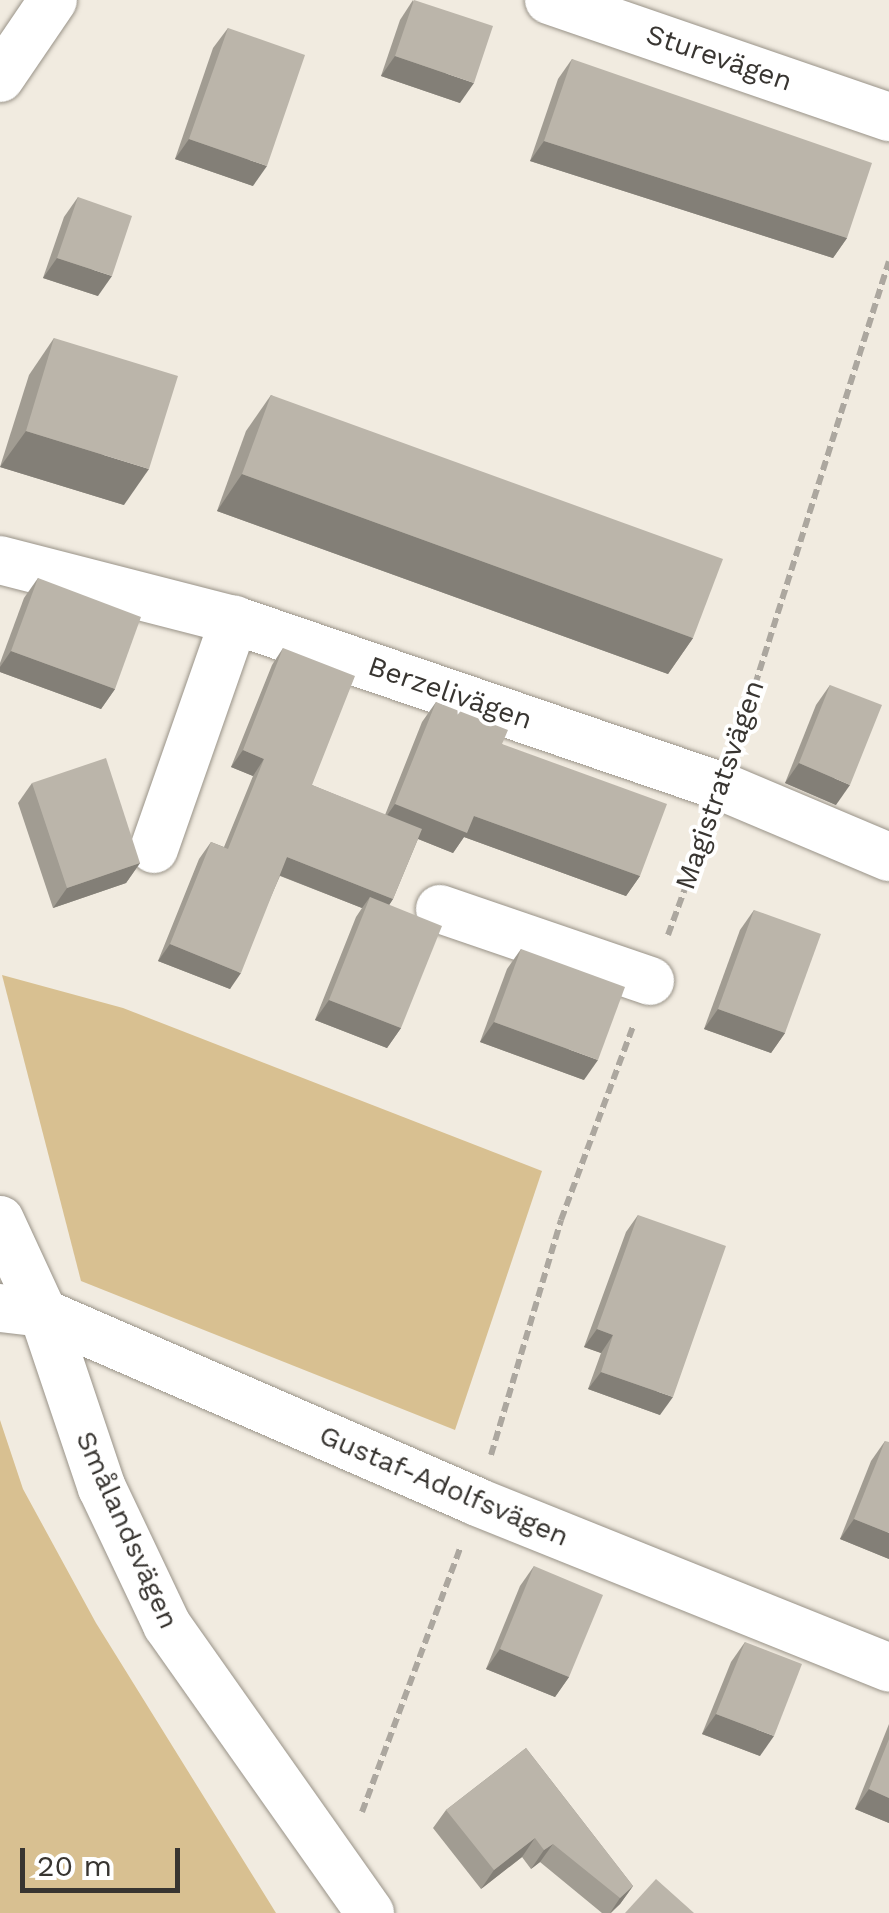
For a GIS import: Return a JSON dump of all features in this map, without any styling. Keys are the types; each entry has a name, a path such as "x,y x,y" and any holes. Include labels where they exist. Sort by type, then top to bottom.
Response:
{"street":[{"path":"0,78 52,0"},
{"name":"Sturevägen","path":"550,0 889,117"},
{"name":"Berzelivägen","path":"0,560 234,620 723,787 889,858"},
{"path":"154,849 234,620"},
{"path":"440,909 650,982"},
{"name":"Smålandsvägen","path":"0,1220 22,1310 166,1625 370,1913"},
{"name":"Gustaf-Adolfsvägen","path":"22,1310 477,1502 889,1668"}],"path":[{"name":"Magistratsvägen","path":"561,1220 723,787 889,261"}],"shaded area":[{"path":"2,975 123,1008 542,1171 455,1430 81,1281"},
{"path":"0,1420 23,1489 96,1623 276,1913 0,1913"}],"building":[{"path":"414,0 493,26 474,83 395,56"},
{"path":"228,28 305,55 267,166 189,139"},
{"path":"572,59 872,163 847,238 544,141"},
{"path":"78,197 132,216 112,276 57,258"},
{"path":"54,338 178,376 149,469 26,431"},
{"path":"271,395 723,559 693,638 242,474"},
{"path":"38,578 141,617 115,689 11,651"},
{"path":"283,648 355,676 312,785 422,829 393,899 287,857 241,973 170,944 211,842 228,849 264,759 243,750"},
{"path":"830,685 882,705 850,785 799,763"},
{"path":"436,702 508,730 502,744 667,804 640,876 474,816 467,833 395,804"},
{"path":"106,758 140,863 67,888 32,783"},
{"path":"370,897 442,926 401,1028 329,1000"},
{"path":"754,910 821,934 785,1033 718,1009"},
{"path":"521,949 625,987 598,1060 494,1022"},
{"path":"638,1215 726,1246 673,1397 601,1372 613,1335 597,1329"},
{"path":"885,1441 889,1442 889,1533 854,1519"},
{"path":"534,1566 603,1595 569,1677 500,1649"},
{"path":"745,1642 802,1664 774,1736 716,1714"},
{"path":"889,1739 889,1798 869,1789"},
{"path":"526,1748 633,1886 620,1898 553,1844 544,1850 535,1838 494,1870 446,1810"},
{"path":"656,1879 694,1913 625,1913"}]}
